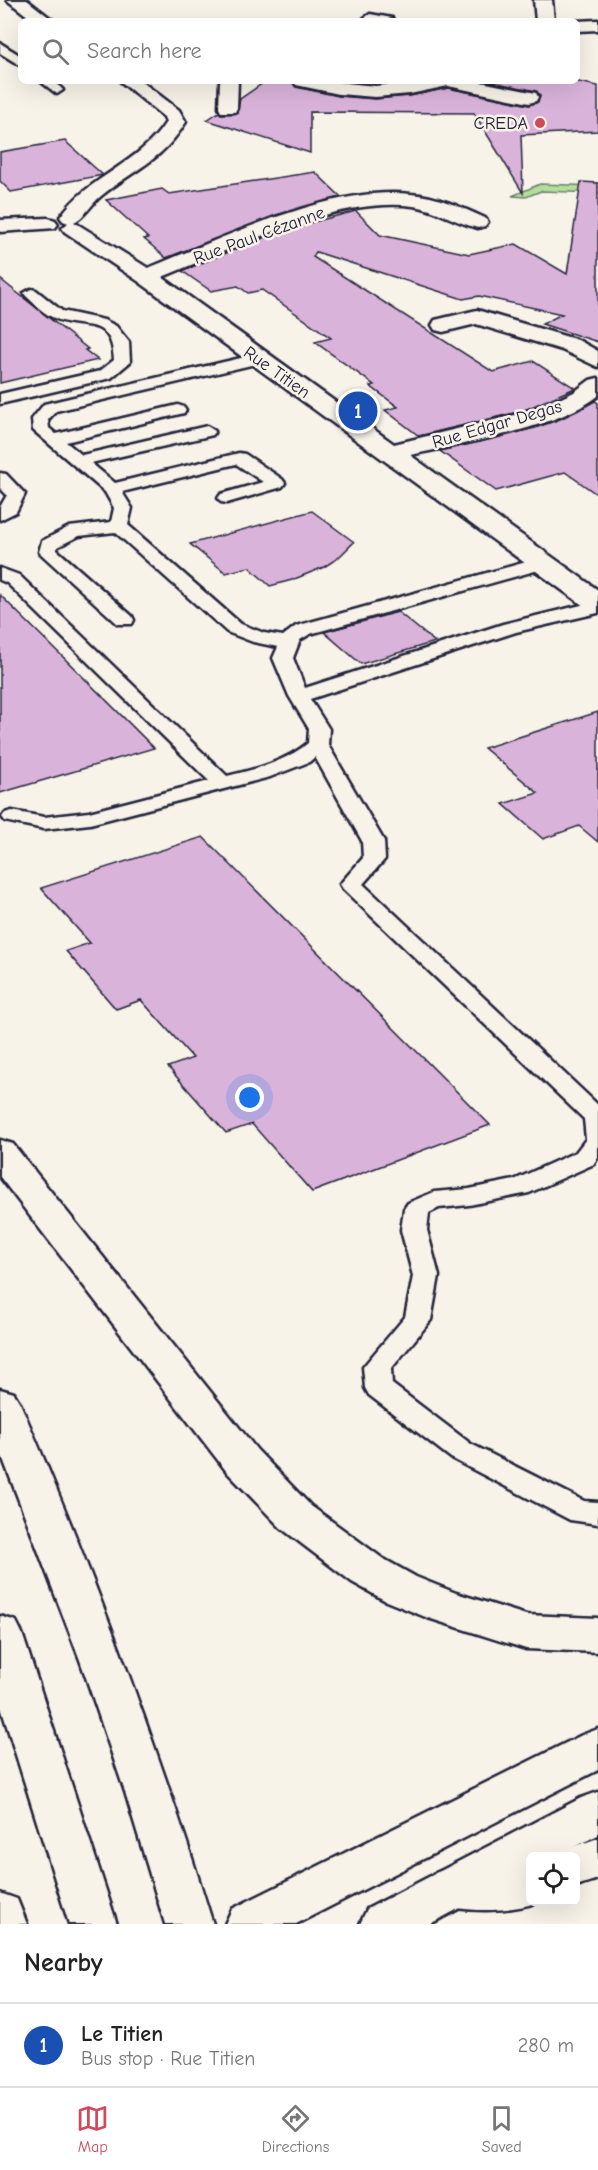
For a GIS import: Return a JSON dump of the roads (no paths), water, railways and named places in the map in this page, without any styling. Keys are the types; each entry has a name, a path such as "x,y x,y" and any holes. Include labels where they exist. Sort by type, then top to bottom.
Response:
{"main road":[{"path":"16,0 41,18"},
{"path":"543,0 545,18"},
{"path":"580,26 598,25"},
{"path":"0,226 48,224 57,228 71,222 93,193 170,136 176,122 172,114 134,84"},
{"path":"228,108 229,84"},
{"path":"314,84 375,93 408,90 434,84"},
{"path":"462,84 529,97"},
{"name":"Rue Paul Cézanne","path":"146,276 291,220 323,210 365,202 404,199 433,203 478,222"},
{"name":"Rue Titien","path":"71,222 598,605"},
{"path":"443,325 477,317 570,345 598,360"},
{"name":"Rue Edgar Degas","path":"390,452 542,414 576,401 598,385"},
{"path":"0,1152 242,1461 296,1517 367,1570 401,1589 443,1606 526,1632 598,1635"},
{"path":"0,1403 78,1594 160,1824 189,1924"},
{"path":"0,1633 23,1699 93,1924"},
{"path":"249,1924 598,1748"},
{"path":"384,1924 598,1812"},
{"path":"160,1824 206,1924"},
{"path":"580,1865 598,1858"},
{"path":"452,1888 526,1886"},
{"path":"0,1914 3,1924"}],"lane":[{"path":"4,44 18,59"},
{"path":"50,84 57,90"},
{"path":"0,399 105,375 122,362 121,342 111,329 99,323 57,314 31,293"},
{"path":"119,526 123,508 112,489 41,430 40,418 50,407 258,359"},
{"path":"53,440 178,410"},
{"path":"79,461 207,431"},
{"path":"112,489 239,458 276,483 227,498"},
{"path":"0,478 16,494 10,508 0,515"},
{"path":"125,620 48,552 48,545 75,531 119,526 234,628 260,638 289,643"},
{"path":"543,563 303,630 291,637 283,658 299,696 319,729 318,745 373,841 374,859 351,884 596,1118 598,1139 585,1158 520,1187 469,1197 434,1200 417,1209 414,1230 426,1276 418,1320 377,1366 379,1389 461,1451 579,1512 598,1513"},
{"path":"0,573 14,579 224,784"},
{"path":"299,696 510,628 598,605"},
{"path":"12,818 44,823 90,819 263,773 302,758 318,745"}],"place":[{"name":"CREDA","path":"540,123"},
{"name":"Le Titien","path":"358,411"}]}
